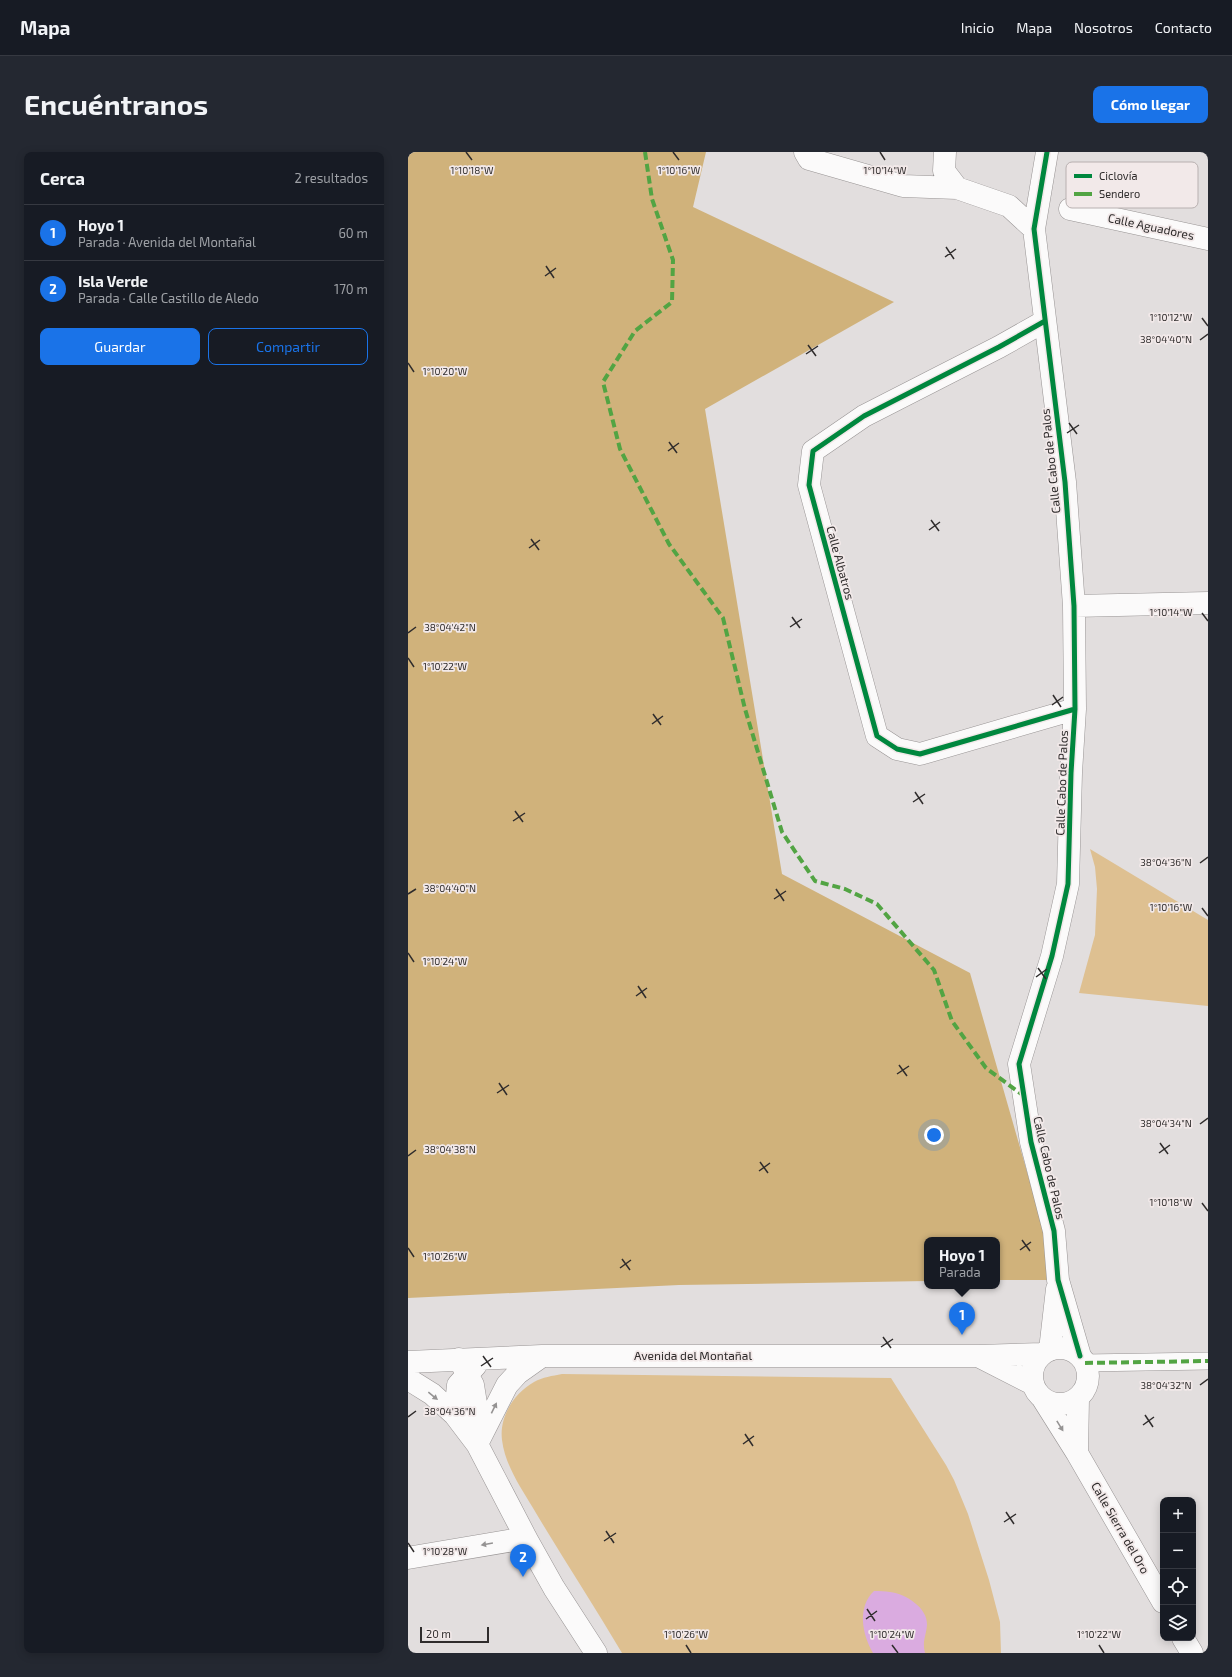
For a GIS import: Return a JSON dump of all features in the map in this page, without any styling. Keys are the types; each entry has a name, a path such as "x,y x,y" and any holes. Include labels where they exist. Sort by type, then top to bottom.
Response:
{"street":[{"path":"805,152 809,159 903,186 957,188 1009,206 1034,229"},
{"path":"945,152 944,171 957,188"},
{"name":"Calle Cabo de Palos","path":"1047,152 1034,229 1065,482 1074,606 1075,709 1071,773 1068,884 1052,956 1019,1064 1031,1142 1054,1230 1058,1280 1083,1359"},
{"name":"Calle Aguadores","path":"1070,209 1208,239"},
{"name":"Calle Albatros","path":"1045,321 999,347 864,416 813,451 809,485 877,736 897,749 920,754 1075,709"},
{"path":"1074,606 1208,602"},
{"name":"Calle Cabo de Palos","path":"1046,1352 1058,1280"},
{"path":"1083,1359 1088,1372 1088,1382 1078,1398 1070,1403 1061,1405 1051,1403 1038,1392 1031,1376 1033,1368 1046,1352 1066,1349 1083,1359 1208,1361"},
{"name":"Avenida del Montañal","path":"408,1362 470,1364 542,1356 979,1356 1046,1352"},
{"path":"477,1444 507,1385 518,1374 542,1356"},
{"name":"Avenida del Montañal","path":"979,1356 1038,1392"},
{"path":"470,1364 477,1410 477,1444"},
{"path":"455,1415 458,1385 470,1364"},
{"path":"408,1379 432,1394 455,1415 477,1444 554,1588 596,1653"},
{"name":"Calle Sierra del Oro","path":"1038,1392 1077,1453 1160,1597"},
{"path":"1077,1453 1078,1398"},
{"path":"408,1558 526,1538"},
{"path":"1186,1641 1192,1653"}],"shaded area":[{"path":"408,152 706,152 693,207 894,302 705,409 782,874 970,973 1058,1280 1000,1280 1000,1237 924,1237 924,1281 679,1285 408,1298"},
{"path":"1090,849 1208,920 1208,1006 1079,993 1095,935 1097,889 1095,867"},
{"path":"562,1374 891,1378 946,1465 968,1514 989,1580 1000,1622 1001,1653 622,1653 519,1484 506,1458 502,1440 503,1423 509,1406 520,1392 534,1382"},
{"path":"874,1591 896,1593 909,1599 920,1608 924,1613 927,1625 924,1639 925,1653 873,1653 866,1638 863,1613 869,1597"}],"marked path":[{"path":"645,152 652,199 673,260 672,302 635,331 603,382 620,449 669,544 723,618 745,709 782,832 815,881 845,889 877,904 934,970 952,1021 986,1068 1024,1096"},
{"path":"1085,1363 1208,1361"}],"cycle path":[{"path":"1047,152 1034,229 1065,482 1074,606 1075,709 1071,773 1068,884 1052,956 1019,1064 1031,1142 1054,1231 1058,1280 1080,1356"},
{"path":"1045,321 999,347 864,416 813,451 809,485 877,736 897,749 920,754 1075,709"}],"place":[{"name":"Hoyo 1","path":"962,1335"},
{"name":"Isla Verde","path":"523,1577"}]}
